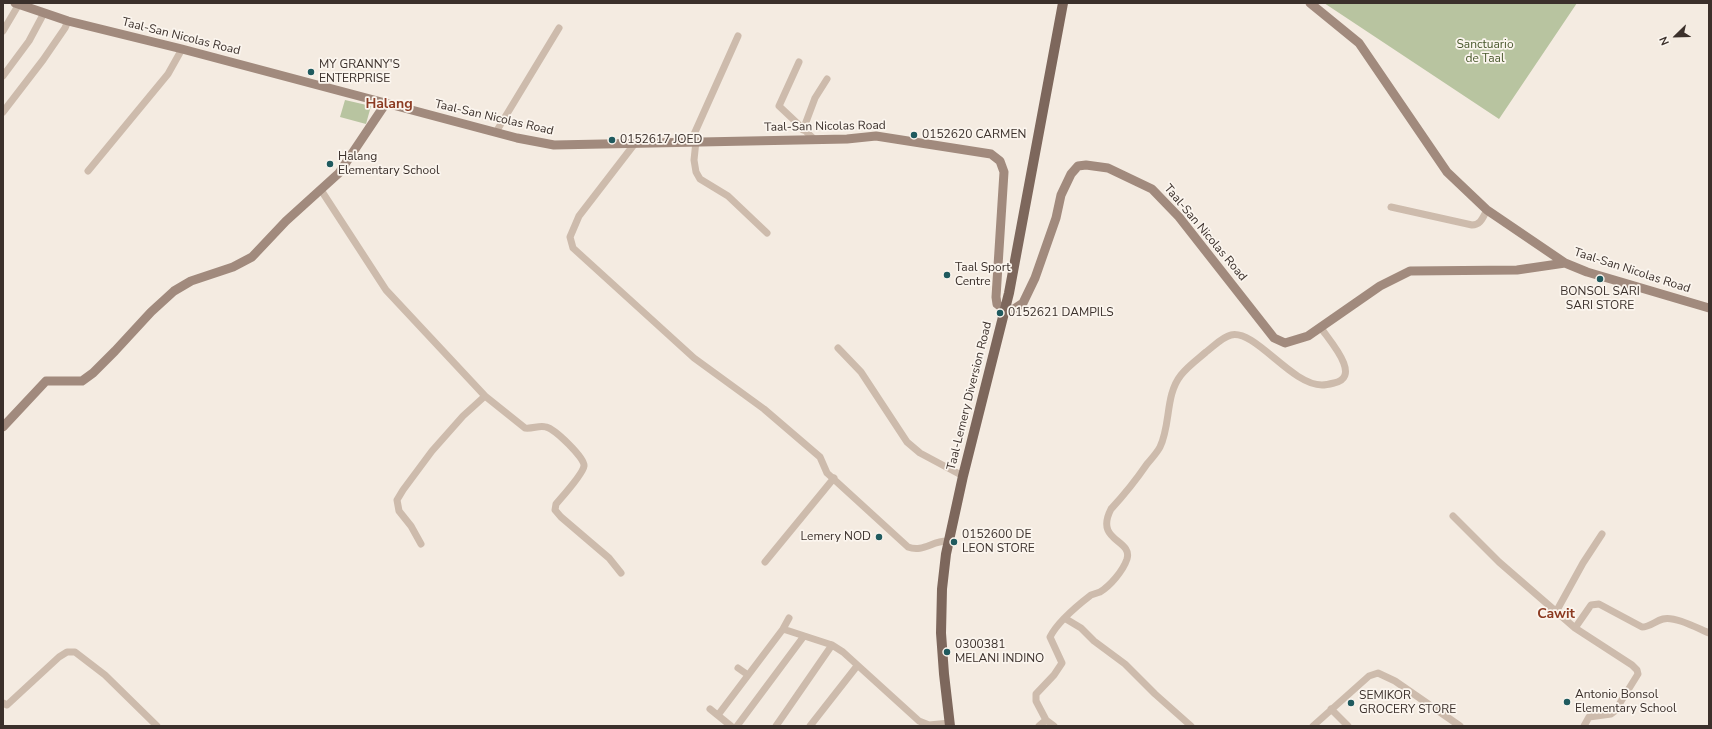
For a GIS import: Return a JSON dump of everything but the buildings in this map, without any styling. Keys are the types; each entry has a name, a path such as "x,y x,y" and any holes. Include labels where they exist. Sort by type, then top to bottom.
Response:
{"main road":[{"name":"Taal-Lemery Diversion Road","path":"950,724 944,674 941,610 944,566 948,541 963,476 1005,310 1022,229 1064,3"},
{"path":"1310,3 1359,42 1447,172 1487,210 1565,263"},
{"name":"Taal-San Nicolas Road","path":"17,4 68,21 182,48 496,132 554,145 814,139 876,136 983,152 997,157 1004,172 996,297 997,304 1005,310 1014,309 1022,302 1035,278 1056,218 1062,195 1071,174 1078,166 1086,165 1108,168 1152,189 1178,217 1274,338 1285,343 1308,336 1380,286 1410,271 1517,270 1565,263 1587,272 1709,308"},
{"path":"3,427 46,381 82,381 92,374 150,312 174,291 191,281 233,267 252,257 286,221 339,173 386,103"}],"street":[{"path":"3,31 17,4"},
{"path":"3,76 29,41 44,13"},
{"path":"3,112 43,60 65,28 68,21"},
{"path":"496,132 559,28"},
{"path":"738,36 693,141 694,160 696,172 700,179 728,196 767,233"},
{"path":"88,171 168,74 182,48"},
{"path":"798,62 779,106 814,139"},
{"path":"803,130 815,98 827,79"},
{"path":"636,142 579,216 570,237 573,248 694,358 764,409 820,457 827,472 908,546 919,549 940,540 948,541"},
{"path":"322,190 386,290 485,396 525,428 538,426 551,429 580,455 583,461 582,470 556,504 555,510 561,517 609,558 621,573"},
{"path":"1391,207 1472,225 1477,225 1487,210"},
{"path":"1054,726 1046,720 1036,701 1036,694 1054,675 1062,663 1050,637 1054,630 1093,594 1100,591 1118,575 1127,559 1125,548 1108,532 1106,519 1111,510 1160,447 1171,397 1180,375 1230,335 1238,335 1246,337 1296,376 1309,383 1322,385 1339,382 1344,377 1347,370 1340,356 1321,328"},
{"path":"838,348 861,372 907,442 920,453 963,476"},
{"path":"421,544 411,526 399,511 398,500 403,490 432,451 463,416 485,396"},
{"path":"765,562 834,478"},
{"path":"1453,516 1499,562 1575,628 1638,670 1638,674 1615,711 1611,714 1589,717 1584,726"},
{"path":"1556,612 1583,563 1602,534"},
{"path":"1575,628 1591,605 1599,604 1642,627 1647,627 1662,619 1670,618 1709,633"},
{"path":"718,715 783,629 789,618"},
{"path":"1066,619 1081,628 1094,641 1125,664 1155,694 1191,726"},
{"path":"783,629 832,645 843,652 919,721 929,725 950,724"},
{"path":"737,726 804,636"},
{"path":"776,726 832,645"},
{"path":"3,703 7,705 59,657 67,652 75,652 105,675 156,726"},
{"path":"810,726 857,666"},
{"path":"738,668 748,675"},
{"path":"1312,726 1369,676 1378,673 1395,681 1460,726"},
{"path":"710,709 731,726"},
{"path":"1331,709 1348,726"},
{"path":"1039,726 1046,720"}],"green space":[{"name":"Sanctuario de Taal","path":"1324,3 1577,3 1499,119"},
{"path":"345,100 371,106 366,124 340,117"}],"place":[{"name":"MY GRANNY'S ENTERPRISE","path":"311,72"},
{"name":"0152620 CARMEN","path":"914,135"},
{"name":"0152617 JOED","path":"612,140"},
{"name":"Halang Elementary School","path":"330,164"},
{"name":"Taal Sport Centre","path":"947,275"},
{"name":"BONSOL SARI SARI STORE","path":"1600,279"},
{"name":"0152621 DAMPILS","path":"1000,313"},
{"name":"Lemery NOD","path":"879,537"},
{"name":"0152600 DE LEON STORE","path":"954,542"},
{"name":"0300381 MELANI INDINO","path":"947,652"},
{"name":"Antonio Bonsol Elementary School","path":"1567,702"},
{"name":"SEMIKOR GROCERY STORE","path":"1351,703"}],"district":[{"name":"Halang","path":"389,105"},
{"name":"Cawit","path":"1556,615"}]}
